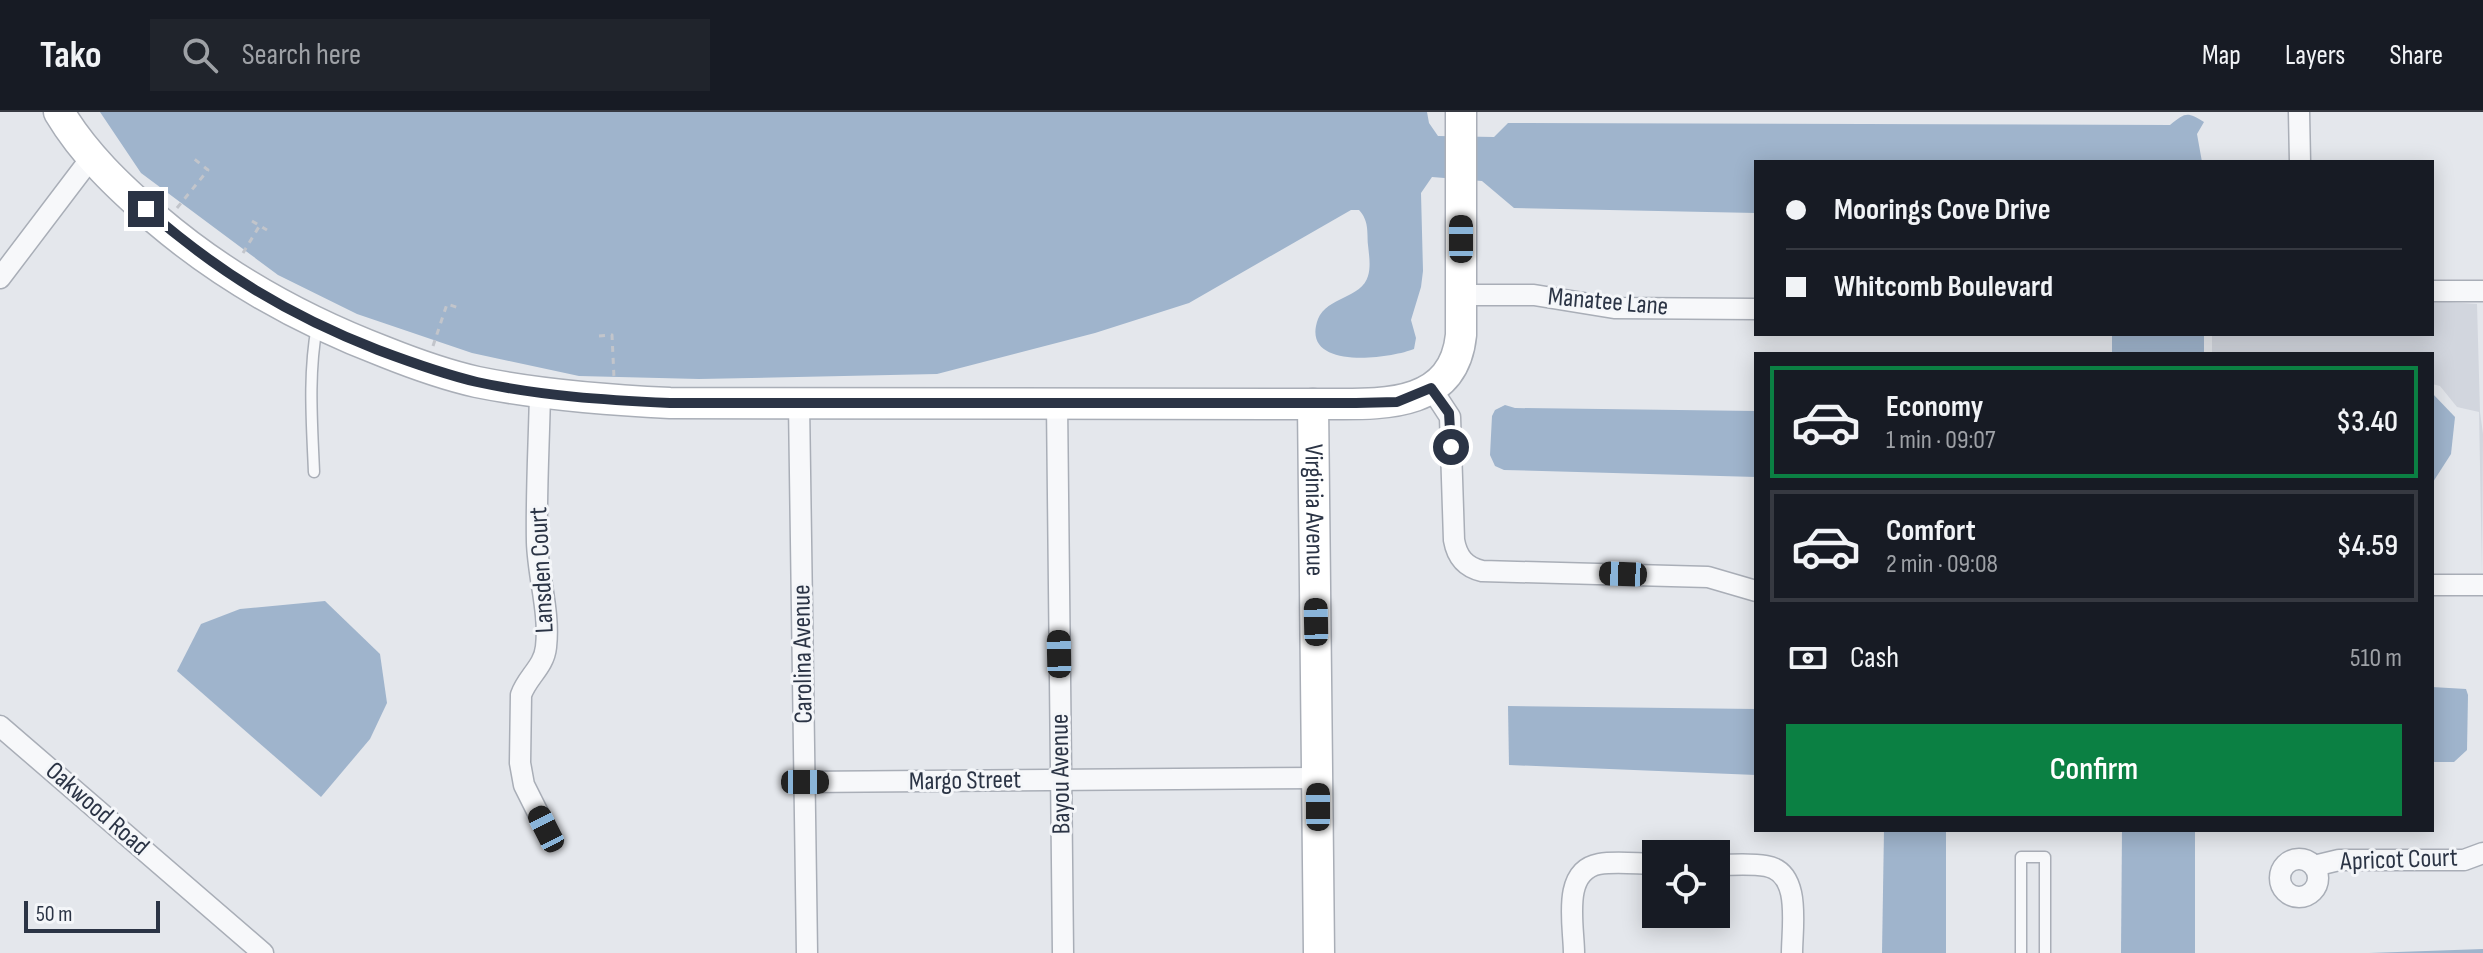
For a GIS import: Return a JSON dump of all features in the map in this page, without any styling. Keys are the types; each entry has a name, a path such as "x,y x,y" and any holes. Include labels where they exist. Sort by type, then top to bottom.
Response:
{"street":[{"path":"59,112 91,158 162,223 220,269 282,307 350,339 476,382 540,393 645,402 1397,402 1431,388 1447,373 1459,350 1461,122"},
{"path":"2299,112 2300,160"},
{"path":"0,278 91,158"},
{"path":"2434,291 2483,291"},
{"name":"Manatee Lane","path":"1461,295 1534,295 1614,308 1754,309"},
{"path":"1431,388 1450,417 1455,544 1457,553 1468,566 1482,571 1708,577 1754,590"},
{"name":"Lansden Court","path":"540,393 537,545 546,611 546,648 541,665 524,686 521,695 520,763 524,785 546,829"},
{"name":"Carolina Avenue","path":"799,403 807,953"},
{"name":"Bayou Avenue","path":"1057,403 1063,953"},
{"name":"Virginia Avenue","path":"1313,404 1319,953"},
{"path":"2434,585 2483,585"},
{"name":"Oakwood Road","path":"0,726 263,953"},
{"name":"Margo Street","path":"805,782 1318,778"},
{"name":"Apricot Court","path":"2314,866 2339,860 2464,860 2483,853"},
{"path":"1574,953 1573,890 1577,878 1583,871 1600,864 1642,864"},
{"path":"1730,865 1775,868 1787,878 1791,888 1792,953"}],"lane":[{"path":"314,472 311,398 317,324"},
{"path":"2021,953 2021,857 2045,857 2045,953"}],"path":[{"path":"175,211 208,170 193,158"},
{"path":"252,221 267,230"},
{"path":"238,259 260,225"},
{"path":"432,349 447,304 459,308"},
{"path":"599,336 612,335 615,390"}],"shaded area":[{"path":"2434,301 2477,304 2483,434 2482,575 2479,412 2457,407 2440,386 2434,384 2434,352 2212,352 2212,336 2434,336"}],"water":[{"path":"100,112 1427,112 1429,123 1438,136 1494,137 1508,123 2170,125 2187,115 2204,122 2197,134 2202,160 1754,160 1754,213 1514,208 1482,181 1432,177 1421,193 1423,271 1411,320 1416,338 1414,349 1386,356 1350,357 1333,354 1321,347 1316,336 1322,312 1359,289 1368,276 1370,260 1366,222 1359,210 1351,210 1189,303 1095,333 937,374 699,379 579,376 472,353 357,314 278,275 141,173"},
{"path":"2112,336 2204,336 2204,352 2112,352"},
{"path":"2434,395 2455,417 2451,454 2434,480"},
{"path":"1505,405 1515,408 1754,411 1754,477 1504,470 1495,466 1490,455 1495,410"},
{"path":"325,601 380,654 387,703 370,739 321,797 177,671 201,624 240,609"},
{"path":"2434,687 2466,689 2468,695 2467,750 2454,762 2434,762"},
{"path":"1508,706 1754,709 1754,775 1509,765"},
{"path":"1884,832 1946,832 1946,953 1882,953"},
{"path":"2122,832 2195,832 2195,953 2121,953"},
{"path":"2483,949 2483,953 2369,953"}],"route":[{"path":"146,209 220,269 282,307 350,339 476,382 598,400 670,403 1388,403 1405,400 1431,388 1449,413 1451,447"}]}
